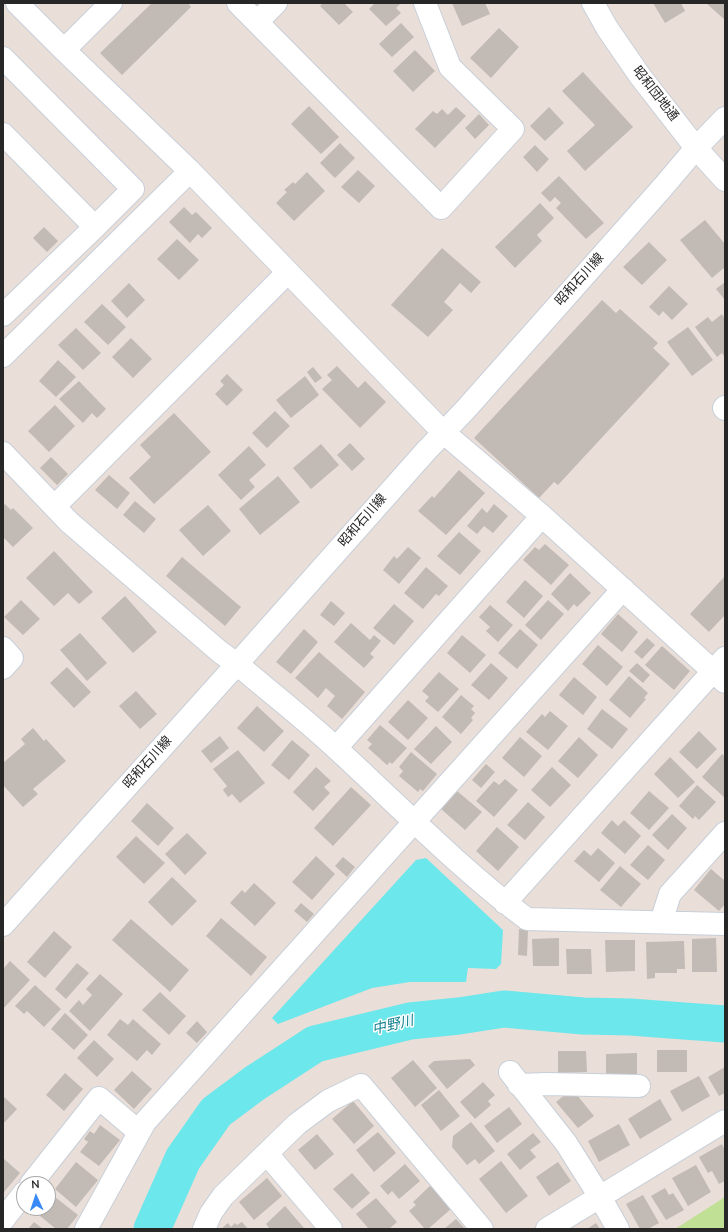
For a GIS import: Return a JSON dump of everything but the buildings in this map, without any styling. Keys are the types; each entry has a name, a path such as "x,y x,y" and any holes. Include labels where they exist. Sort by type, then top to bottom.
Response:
{"street":[{"path":"17,3 190,171 443,432 542,516 623,590 721,671 505,903"},
{"path":"64,50 111,3"},
{"path":"238,3 441,208 513,129 450,67 425,3"},
{"path":"257,22 276,3"},
{"name":"昭和団地通","path":"593,3 607,28 640,76 696,148 725,180"},
{"path":"3,58 133,189 3,315"},
{"name":"昭和石川線","path":"3,925 443,432 471,403 696,148 725,118"},
{"path":"3,134 95,226"},
{"path":"3,356 190,171"},
{"path":"55,506 288,272"},
{"path":"3,453 75,527 220,652 237,664 336,748 414,822 505,903 527,919 725,924"},
{"path":"336,748 542,516"},
{"path":"86,1229 145,1122 623,590"},
{"path":"3,648 12,658 3,668"},
{"path":"660,922 670,894 725,833"},
{"path":"618,1229 566,1143 514,1079 546,1084 639,1086"},
{"path":"204,1229 211,1214 223,1196 297,1124 328,1101 362,1085 482,1229"},
{"path":"37,1176 99,1098 139,1132"},
{"path":"547,1229 725,1121"},
{"path":"266,1154 331,1229"},
{"path":"3,1220 16,1204"}],"green space":[{"path":"725,1197 725,1229 675,1229"}],"water":[{"path":"426,858 503,930 501,964 496,969 468,968 466,982 410,982 372,988 278,1024 272,1018 416,860"}],"waterway":[{"name":"中野川","path":"152,1229 183,1159 216,1112 255,1083 315,1044 410,1021 459,1016 504,1009 583,1016 630,1017 725,1024"}]}
